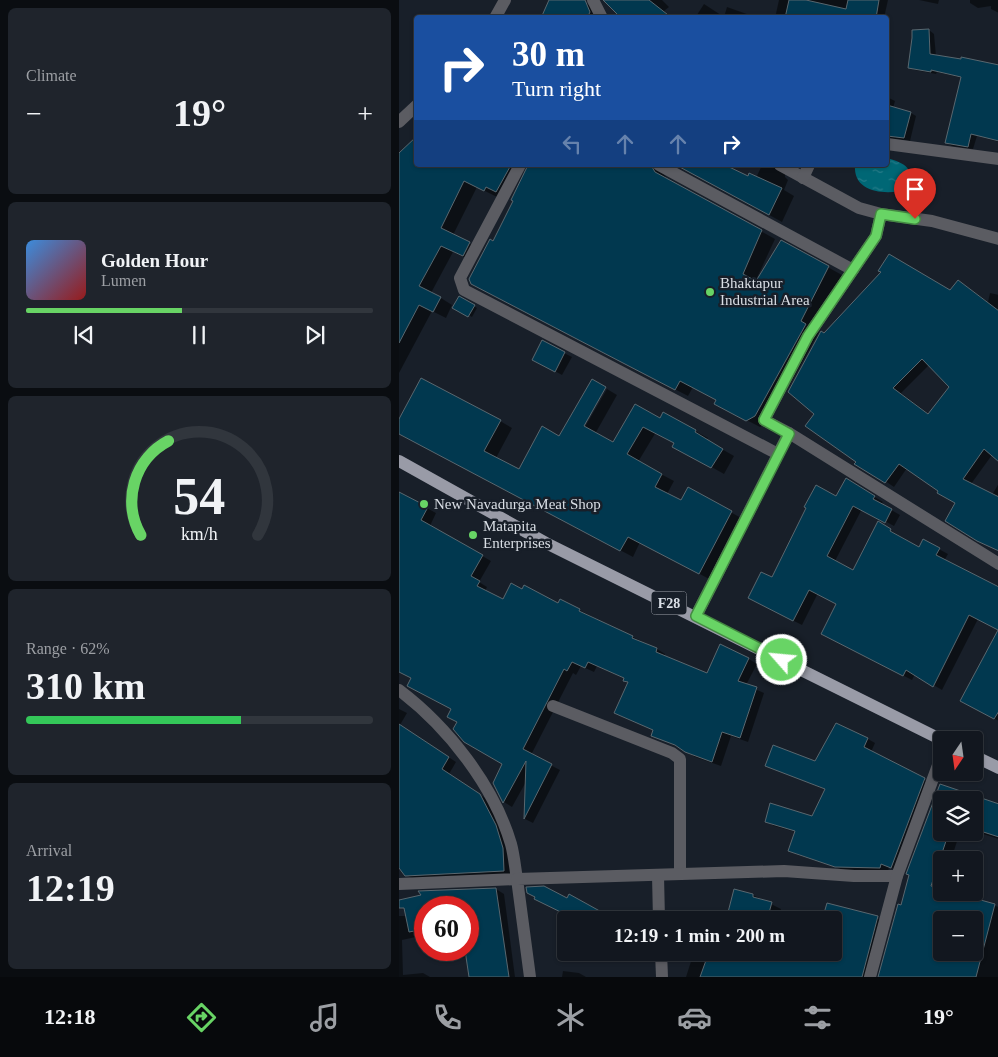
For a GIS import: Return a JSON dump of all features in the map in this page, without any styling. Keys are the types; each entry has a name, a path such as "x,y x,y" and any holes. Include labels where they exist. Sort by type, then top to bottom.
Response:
{"main road":[{"name":"F28","path":"399,462 546,542 933,735"},
{"path":"983,760 998,768"}],"street":[{"path":"497,15 505,0"},
{"path":"593,0 600,15"},
{"path":"399,122 414,108"},
{"path":"889,144 998,159"},
{"path":"519,167 460,278 464,290 779,454"},
{"path":"663,167 853,270"},
{"path":"784,167 859,208 881,214 932,221 998,239"},
{"path":"803,178 808,167"},
{"path":"881,214 876,236 808,336 764,420 998,564"},
{"path":"696,616 789,434"},
{"path":"399,690 439,726 474,769 501,817 511,845 530,977"},
{"path":"553,706 672,753 680,759 681,874"},
{"path":"870,977 897,876 933,779"},
{"path":"399,884 784,871 854,876 897,876"},
{"path":"657,875 659,911"},
{"path":"661,961 662,977"}],"water":[{"path":"889,159 904,165 910,172 910,177 906,190 880,192 865,187 859,181 855,167 889,167"}],"building":[{"path":"549,0 585,0 590,12 588,15 542,15"},
{"path":"603,0 649,0 668,15 618,15"},
{"path":"789,0 806,0 846,9 848,0 879,0 876,15 786,15"},
{"path":"929,29 930,54 961,59 961,57 999,65 999,141 971,134 968,147 945,143 961,77 931,70 931,72 908,68 912,30"},
{"path":"889,106 911,112 904,138 889,136"},
{"path":"414,139 414,167 510,167 496,192 486,187 484,191 464,181 441,228 470,242 463,256 441,246 419,286 441,297 433,312 419,305 399,343 399,153"},
{"name":"Bhaktapur Industrial Area","path":"527,167 652,167 655,172 762,230 743,274 756,281 781,240 829,266 801,321 806,324 755,416 746,421 714,404 716,400 680,381 675,390 471,284 469,279 490,239 493,241 513,201 511,200"},
{"path":"680,167 729,167 748,176 749,173 782,188 769,215"},
{"path":"889,254 950,290 958,280 999,311 999,462 984,449 963,479 999,497 999,551 977,541 945,521 955,503 937,493 938,491 899,464 885,483 854,464 856,462 805,426 814,414 788,392 821,331 824,333 881,272 878,271","holes":["922,359 949,387 928,414 893,388"]},
{"path":"459,296 475,305 468,317 452,308"},
{"path":"542,340 565,352 555,372 532,360"},
{"path":"421,378 501,420 484,451 519,469 542,426 559,436 592,379 606,387 584,426 613,442 635,404 660,418 663,412 696,430 695,432 723,449 711,468 672,447 674,443 643,427 627,454 662,474 655,487 681,500 688,487 732,511 699,574 628,537 620,551 399,434 399,419"},
{"path":"846,478 875,496 873,499 892,509 885,523 853,506 827,556 853,570 878,521 891,529 890,531 919,547 923,539 940,548 936,555 999,587 999,711 994,719 960,701 998,630 969,615 933,687 906,670 903,676 821,634 836,604 809,590 793,621 748,598 761,572 772,577 816,485 836,496"},
{"path":"399,492 428,507 421,520 483,555 471,576 480,581 477,586 503,599 511,583 522,589 524,585 558,603 560,599 580,609 579,611 633,636 632,638 657,648 656,652 707,673 720,644 749,658 738,681 757,687 740,738 722,732 712,762 685,752 675,745 651,736 653,730 614,713 628,682 623,681 624,678 588,662 585,668 572,662 567,671 564,669 523,749 552,764 524,819 526,761 503,803 493,783 502,764 464,742 453,729 457,722 447,717 451,709 407,686 411,678 399,672"},
{"path":"836,723 868,738 864,747 925,778 891,868 881,864 880,868 835,867 788,851 795,831 765,822 770,803 812,816 825,789 765,766 773,745 815,761"},
{"path":"399,724 449,757 442,769 480,794 496,825 503,848 504,871 405,876 399,868"},
{"path":"940,784 961,791 937,791"},
{"path":"983,799 999,804 999,837 983,832"},
{"path":"933,803 933,841 946,841 943,851 933,851 933,880 931,886 933,887 933,901 983,901 995,904 983,950 983,911 933,911 933,961 980,961 976,977 878,977 898,904 901,905 909,875 906,874"},
{"path":"544,886 567,898 569,894 600,911 559,911 534,899 535,897 527,893 526,887"},
{"path":"496,888 509,977 469,977 467,961 479,961 479,896 417,896 421,895 418,891"},
{"path":"734,889 772,902 770,911 728,911"},
{"path":"414,897 414,931 409,932 404,908 399,908 399,900"},
{"path":"827,903 878,916 862,977 700,977 706,961 842,961 842,911 825,911"}],"place":[{"name":"Bhaktapur Industrial Area","path":"710,292"},
{"name":"New Navadurga Meat Shop","path":"424,504"},
{"name":"Matapita Enterprises","path":"473,535"}],"route":[{"path":"782,660 696,616 789,434 764,420 808,336 876,236 881,214 915,219"}]}
